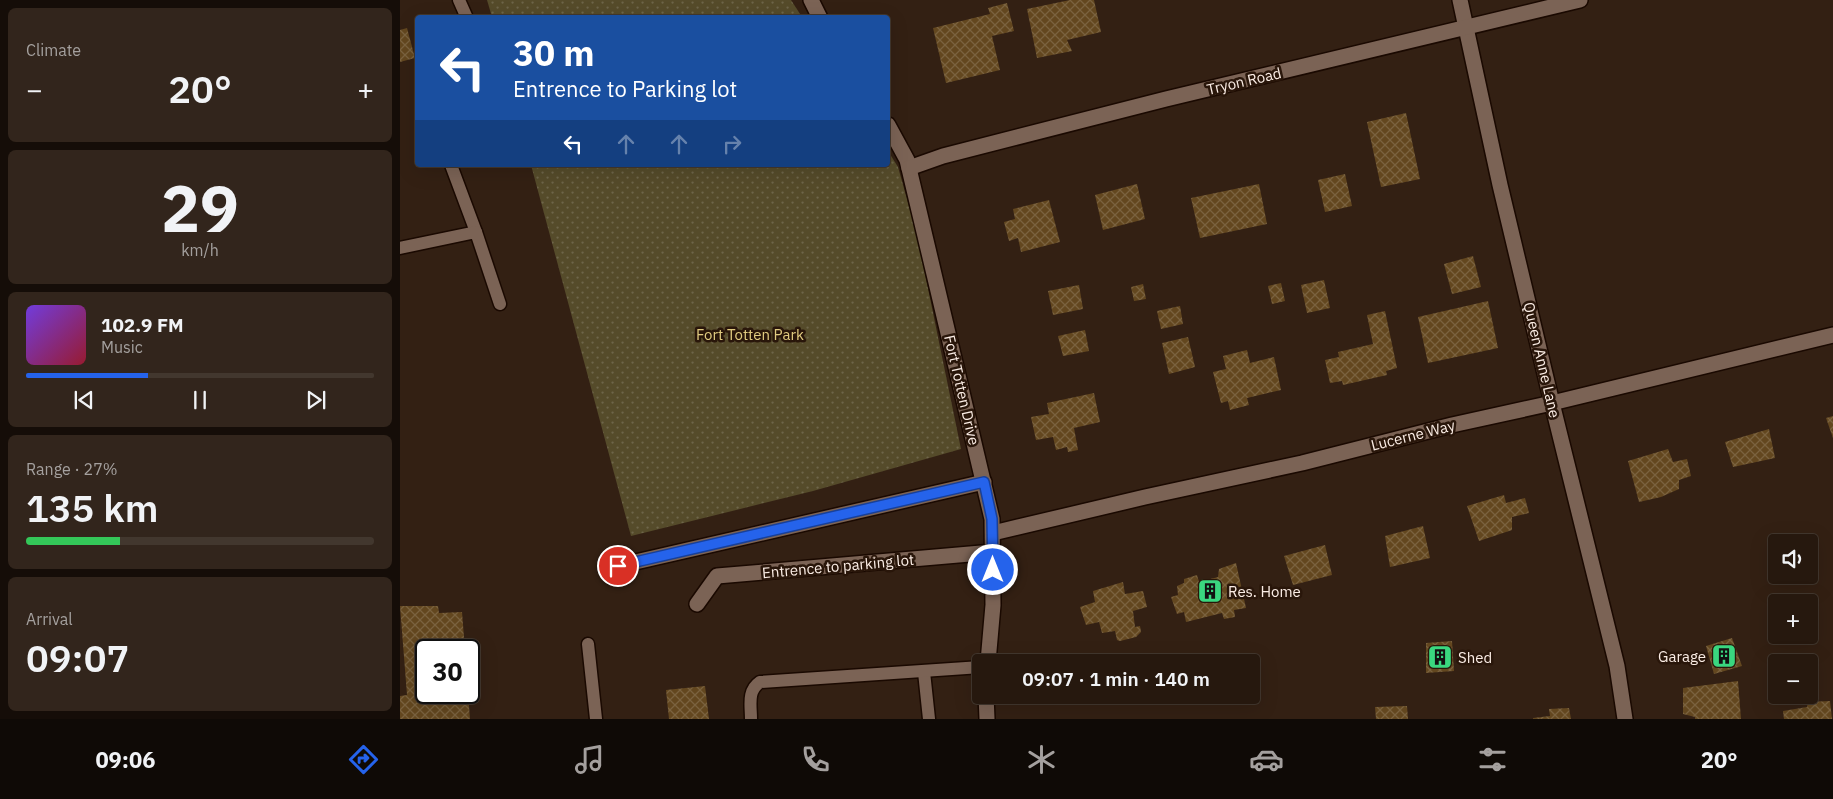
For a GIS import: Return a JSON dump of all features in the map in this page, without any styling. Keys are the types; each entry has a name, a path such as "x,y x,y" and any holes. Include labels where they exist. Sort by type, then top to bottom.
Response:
{"street":[{"path":"811,0 818,15"},
{"name":"Queen Anne Lane","path":"1460,0 1468,27 1500,185 1616,666 1625,719"},
{"name":"Tryon Road","path":"909,168 943,156 1156,102 1580,0"},
{"name":"Fort Totten Drive","path":"890,129 907,160 992,519 993,605 989,654"},
{"name":"Lucerne Way","path":"993,533 1145,497 1293,465 1452,425 1552,403 1833,335"},
{"path":"618,566 984,482"},
{"name":"Entrence to parking lot","path":"697,604 717,576 992,552"},
{"path":"986,704 987,719"}],"lane":[{"path":"459,0 466,15"},
{"path":"453,167 500,304"},
{"path":"400,248 476,232"},
{"path":"588,644 596,719"},
{"path":"751,719 750,694 760,682 972,668"},
{"path":"924,672 929,719"}],"green space":[{"path":"487,0 791,0 801,15 491,15"},
{"name":"Fort Totten Park","path":"890,154 898,167 917,235 961,449 813,491 631,536 532,167 890,167"}],"building":[{"path":"1070,0 1094,0 1101,32 1067,40 1072,51 1037,58 1027,9"},
{"path":"1007,3 1014,31 992,36 1000,70 946,83 933,28 990,14 988,8"},
{"path":"407,28 415,58 400,62 400,30"},
{"path":"1406,113 1420,179 1381,187 1367,122"},
{"path":"1345,174 1352,206 1325,212 1318,180"},
{"path":"1137,184 1145,219 1103,230 1095,195"},
{"path":"1259,184 1267,224 1200,238 1191,198"},
{"path":"1049,200 1060,242 1021,252 1018,238 1009,241 1004,222 1015,219 1013,209"},
{"path":"1473,256 1481,287 1452,294 1444,264"},
{"path":"1324,280 1330,308 1307,313 1301,285"},
{"path":"1281,283 1285,301 1272,304 1268,286"},
{"path":"1143,284 1146,299 1134,301 1131,287"},
{"path":"1079,285 1083,309 1053,315 1048,291"},
{"path":"1488,301 1498,348 1428,363 1418,317"},
{"path":"1180,306 1183,324 1161,329 1157,311"},
{"path":"1385,311 1397,368 1386,371 1387,375 1343,385 1342,381 1330,383 1325,360 1339,357 1338,352 1373,344 1367,315"},
{"path":"1085,330 1089,351 1063,356 1058,336"},
{"path":"1188,337 1195,367 1169,374 1162,343"},
{"path":"1247,350 1250,363 1274,357 1281,390 1247,398 1249,405 1230,410 1228,401 1221,403 1213,372 1226,369 1223,356"},
{"path":"1094,393 1100,422 1074,428 1078,450 1068,452 1067,447 1056,450 1053,437 1036,440 1031,417 1049,414 1047,403"},
{"path":"1833,416 1833,438 1826,418"},
{"path":"1769,429 1775,458 1733,467 1725,442"},
{"path":"1668,449 1673,462 1687,459 1691,476 1679,480 1679,489 1661,497 1639,502 1628,461"},
{"path":"1504,495 1506,503 1525,498 1529,513 1512,517 1512,530 1479,541 1467,506"},
{"path":"1423,526 1430,558 1390,567 1385,536"},
{"name":"Res. Home","path":"1325,545 1332,575 1293,585 1284,556"},
{"name":"Res. Home","path":"1236,563 1246,608 1234,610 1235,617 1224,619 1222,613 1186,622 1184,612 1177,614 1171,597 1178,595 1177,586 1184,583 1184,579 1197,575 1199,582 1218,577 1219,569"},
{"path":"1123,582 1125,594 1143,591 1147,607 1133,611 1135,627 1140,626 1141,632 1136,637 1120,641 1117,640 1115,631 1102,633 1099,622 1086,625 1080,607 1095,602 1093,591"},
{"path":"400,606 438,606 439,613 462,612 464,639 415,639 415,704 469,704 470,719 400,719 400,696 407,695"},
{"name":"Garage","path":"1732,638 1742,666 1714,674 1706,646"},
{"name":"Shed","path":"1452,641 1454,671 1426,673 1426,643"},
{"path":"1738,681 1741,719 1695,719 1695,717 1683,714 1683,688"},
{"path":"705,686 709,719 669,719 666,690"},
{"path":"1830,701 1832,719 1784,719 1783,711 1807,707 1808,704 1818,704 1818,702"},
{"path":"1407,706 1408,719 1376,719 1375,707"},
{"path":"1569,708 1571,719 1533,719 1550,716 1549,709"}],"place":[{"name":"Res. Home","path":"1210,591"},
{"name":"Garage","path":"1724,656"},
{"name":"Shed","path":"1440,657"}],"route":[{"path":"618,566 984,482 992,519 993,570"}]}
